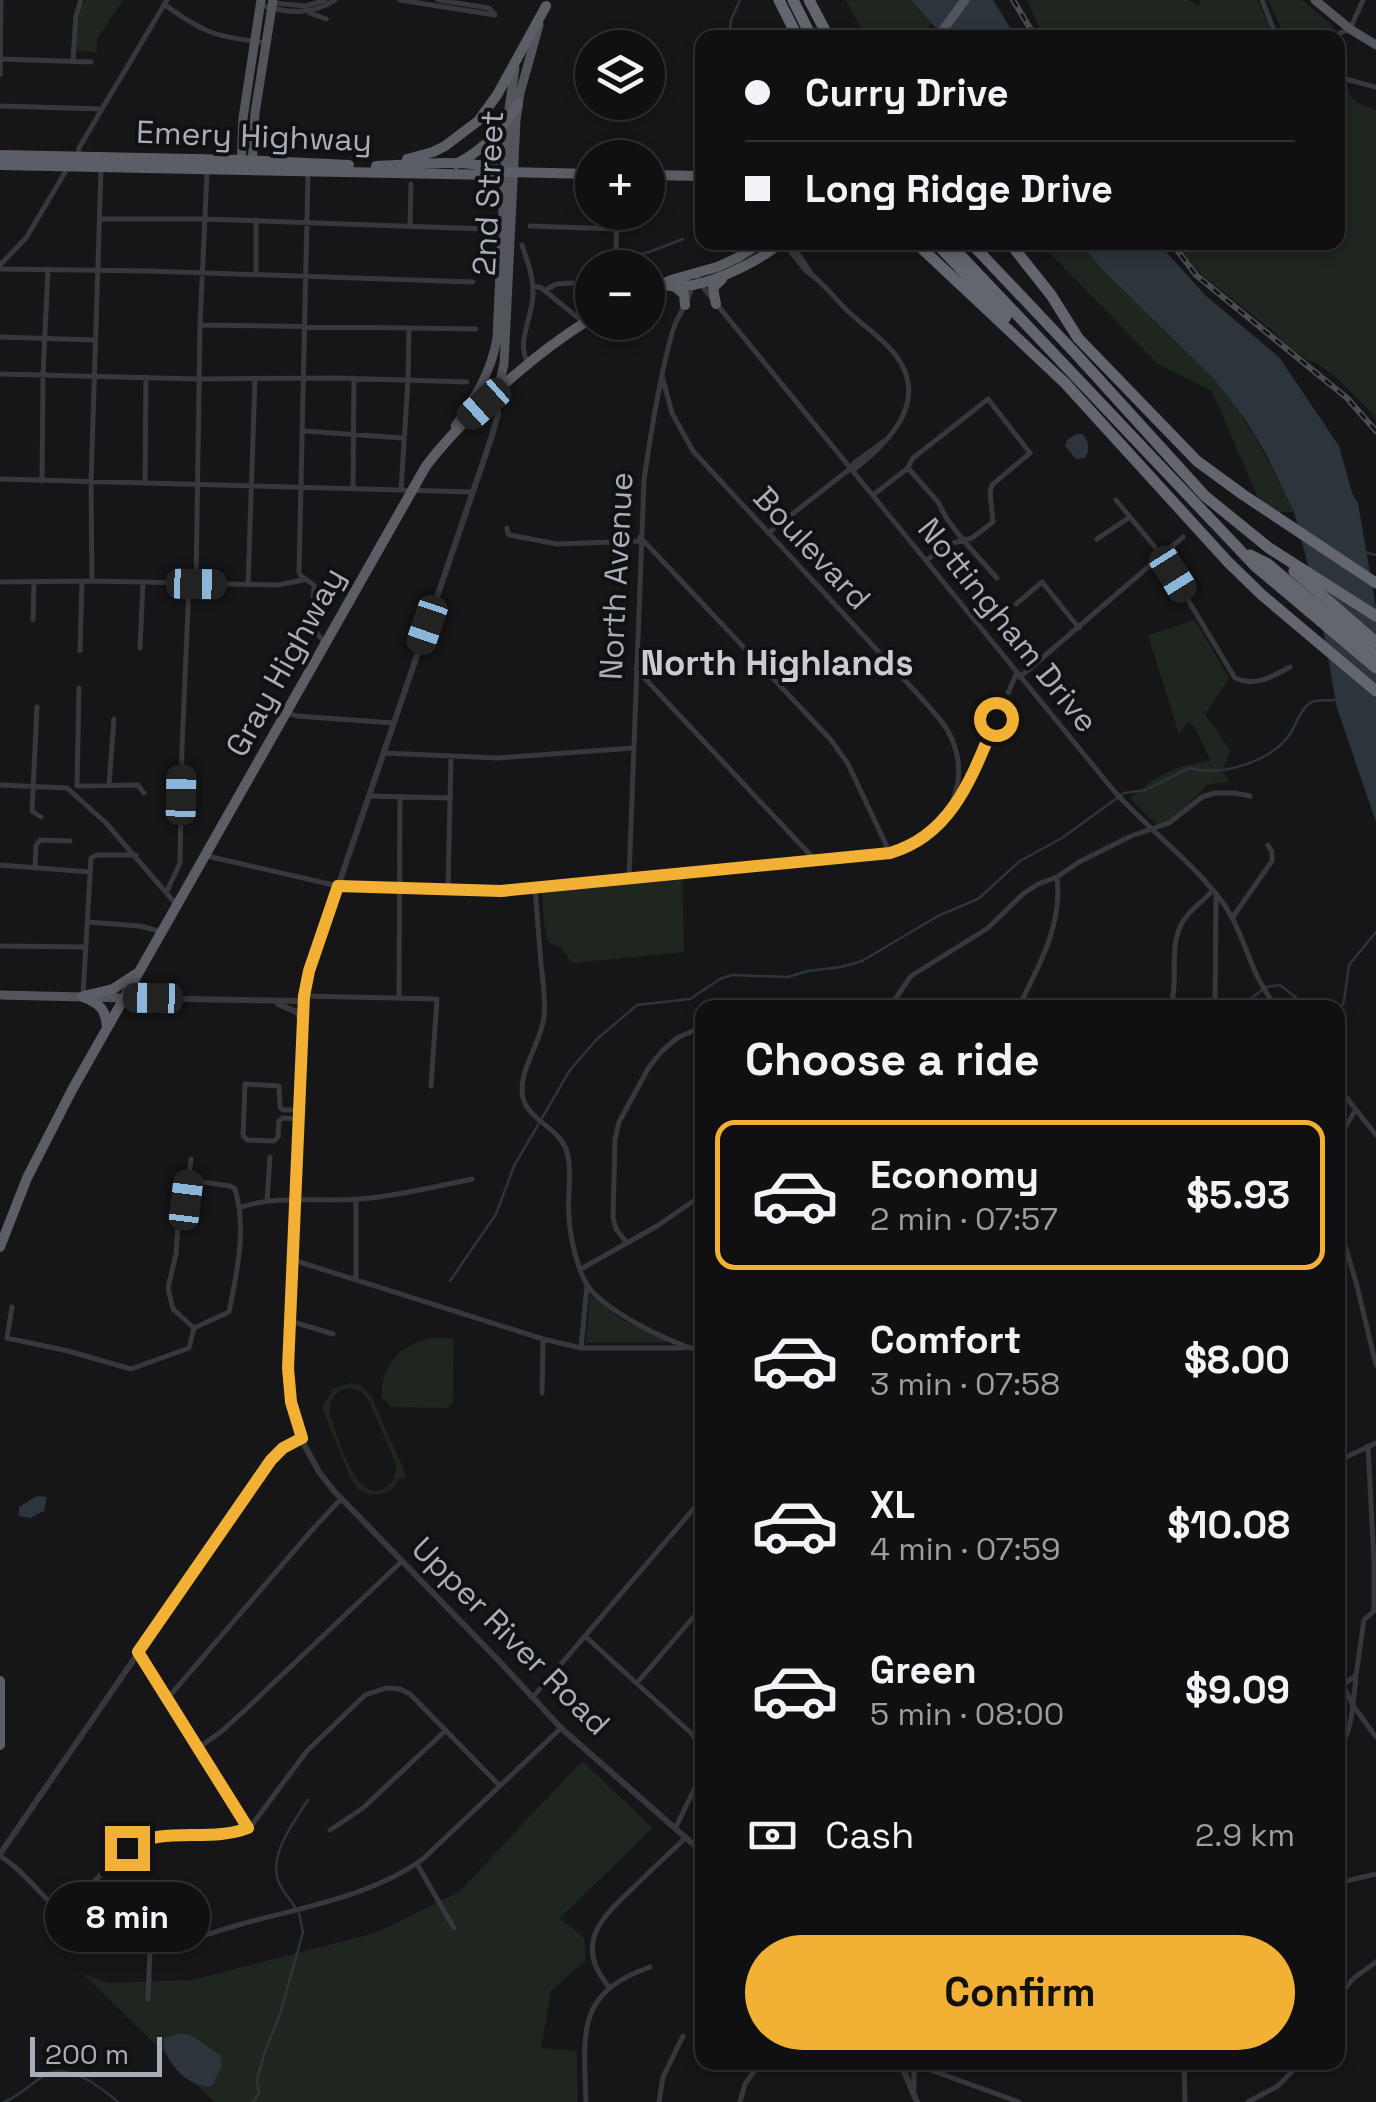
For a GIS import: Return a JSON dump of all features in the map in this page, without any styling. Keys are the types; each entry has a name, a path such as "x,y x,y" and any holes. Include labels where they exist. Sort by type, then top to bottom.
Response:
{"highway":[{"path":"779,0 794,30"},
{"path":"794,0 808,30"},
{"path":"809,0 825,30"},
{"path":"366,166 432,152 478,121 548,3"},
{"path":"438,174 481,149 518,104"},
{"name":"Emery Highway","path":"0,155 78,156 207,169 247,165 308,171 575,174"},
{"name":"Emery Highway","path":"0,165 68,166 101,161 456,164 508,172"},
{"path":"665,175 695,176"},
{"path":"694,279 752,250"},
{"path":"716,304 714,286 754,250"},
{"path":"926,250 1065,383 1228,562 1376,691"},
{"path":"944,250 1055,366 1065,383"},
{"path":"956,250 1255,566 1376,668"},
{"path":"978,250 1205,496 1376,642"},
{"path":"1015,250 1078,338 1197,461 1376,583"},
{"path":"670,286 670,280 733,272"},
{"path":"665,287 684,294 685,304"},
{"name":"Gray Highway","path":"0,1260 1,1244 16,1203 50,1130 326,643 406,490 448,437 526,368 575,331"},
{"path":"1269,548 1376,616"},
{"path":"1241,550 1268,564 1376,656"},
{"path":"82,996 113,989 140,970"},
{"path":"82,996 102,1008 107,1030"},
{"path":"0,1681 0,1745"}],"main road":[{"path":"943,30 965,0"},
{"path":"1316,0 1376,45"},
{"path":"247,165 244,118 261,3"},
{"name":"2nd Street","path":"448,437 484,382 494,352 508,172 518,104 548,3"},
{"path":"247,165 273,4"},
{"name":"2nd Street","path":"498,393 504,364 506,122 518,56"},
{"path":"504,364 512,371 526,368"},
{"path":"0,995 126,998"}],"street":[{"path":"0,75 2,0"},
{"path":"73,61 81,0"},
{"path":"273,4 306,6 325,0"},
{"path":"307,12 335,0"},
{"path":"400,0 495,15 488,8 438,0"},
{"path":"1262,0 1274,30"},
{"path":"1345,31 1350,29 1364,0"},
{"path":"78,156 79,148 166,2 194,26 211,34 267,42"},
{"path":"261,3 326,18"},
{"path":"0,59 92,62"},
{"path":"1345,79 1376,88"},
{"path":"0,106 102,108"},
{"path":"92,581 91,482 101,161"},
{"path":"0,267 26,238 68,166"},
{"path":"167,891 180,863 182,732 198,484 201,273 207,169"},
{"path":"308,171 300,572 314,588 312,629 326,643"},
{"path":"410,184 410,228"},
{"path":"100,218 485,228"},
{"path":"256,220 256,274"},
{"path":"530,226 575,227"},
{"path":"616,230 616,249"},
{"path":"522,245 533,287 532,312 522,348 526,368"},
{"path":"768,533 889,438 907,403 908,384 903,366 886,344 806,271 791,250"},
{"path":"0,255 10,253"},
{"path":"0,267 473,282"},
{"path":"42,480 48,269"},
{"name":"Nottingham Drive","path":"694,279 1119,797 1215,892 1232,918 1271,1000"},
{"name":"North Avenue","path":"629,878 644,480 673,329 691,294 694,279"},
{"path":"544,290 572,282"},
{"path":"533,287 540,287 575,311"},
{"path":"200,325 476,329"},
{"path":"406,490 408,328"},
{"path":"0,337 96,340"},
{"path":"0,374 467,382"},
{"name":"Boulevard","path":"662,376 672,413 686,442 702,462 944,725 954,742 958,762 952,806"},
{"path":"145,483 146,377"},
{"path":"353,488 354,378"},
{"path":"248,585 254,379"},
{"name":"Upper River Road","path":"498,393 496,423 309,971 302,1023 290,1394 302,1438 319,1472 341,1499 561,1728 695,1845"},
{"path":"873,495 988,400 1030,453 992,485 993,522 972,538 946,544 926,560"},
{"path":"304,431 404,438"},
{"path":"908,468 997,578"},
{"path":"0,479 472,492"},
{"path":"1116,500 1160,556 1235,678 1252,683 1290,667"},
{"path":"1097,538 1130,517"},
{"path":"508,528 510,536 556,544 640,539 831,740 848,764 890,853"},
{"path":"206,855 338,886 501,891 904,849 940,824 968,788 1018,674 1079,628 1183,536"},
{"path":"0,582 278,585 306,579"},
{"path":"80,651 82,582"},
{"path":"140,648 142,582"},
{"path":"1016,604 1042,582 1079,628"},
{"path":"33,620 34,583"},
{"path":"636,669 815,860"},
{"path":"77,786 79,688"},
{"path":"37,707 32,810 41,817"},
{"path":"286,712 394,723"},
{"path":"108,784 114,719"},
{"path":"384,753 498,758 633,748"},
{"path":"448,890 451,756"},
{"path":"0,784 67,788 138,785 144,793"},
{"path":"67,788 136,855 177,906"},
{"path":"894,1000 911,976 988,928 1031,888 1149,828 1159,827 1215,793 1250,796"},
{"path":"369,796 450,798"},
{"path":"398,998 400,798"},
{"path":"35,868 36,844 40,840 70,841"},
{"path":"1232,918 1272,861 1268,846"},
{"path":"82,996 91,861 94,856 136,855"},
{"path":"0,865 90,872"},
{"path":"1022,1000 1054,927 1057,877"},
{"path":"535,888 544,1019 522,1094 527,1108 563,1143 567,1154 570,1229 587,1286 618,1312 688,1348"},
{"path":"1173,1000 1174,960 1181,924 1215,892"},
{"path":"1215,892 1215,1000"},
{"path":"87,922 140,926 162,932"},
{"path":"0,946 86,946"},
{"path":"126,998 437,999 430,1086"},
{"path":"267,1000 292,1008 302,1023"},
{"path":"627,1243 613,1218 616,1129 655,1058 677,1038 695,1030"},
{"path":"245,1084 279,1086 280,1108 276,1140 244,1138 245,1084"},
{"path":"1345,1097 1376,1135"},
{"path":"280,1108 299,1114"},
{"path":"1345,1128 1355,1111"},
{"path":"279,1121 299,1114"},
{"path":"268,1200 270,1157"},
{"path":"191,1160 168,1288 173,1309 194,1328"},
{"path":"239,1208 278,1198 372,1198 472,1179"},
{"path":"188,1180 233,1186 237,1192 241,1248 229,1312 194,1328"},
{"path":"356,1199 356,1280"},
{"path":"581,1269 695,1200"},
{"path":"1345,1245 1376,1365"},
{"path":"293,1260 580,1348 695,1350"},
{"path":"580,1348 587,1286"},
{"path":"12,1308 7,1338 131,1369 189,1348 194,1328"},
{"path":"290,1321 333,1334"},
{"path":"542,1393 543,1339"},
{"path":"302,1438 271,1460 0,1855 81,1930 98,1940 128,1948 150,1948 390,1880 417,1864 561,1728"},
{"path":"1345,1458 1376,1443"},
{"path":"1345,1739 1354,1708 1364,1620 1375,1612 1368,1446"},
{"path":"168,1699 341,1499"},
{"path":"532,1698 695,1508"},
{"path":"198,1748 244,1711 402,1561"},
{"path":"637,1683 695,1615"},
{"path":"585,1636 695,1739"},
{"path":"138,1652 248,1828"},
{"path":"1345,1681 1356,1676"},
{"path":"62,1914 127,1848 140,1841 248,1828 307,1750 372,1691 392,1688 410,1694 500,1786"},
{"path":"1345,1691 1376,1737"},
{"path":"330,1830 363,1808 446,1730"},
{"path":"676,1828 695,1788"},
{"path":"609,1987 593,1958 597,1928 608,1912 686,1837"},
{"path":"417,1864 454,1928"},
{"path":"1345,1881 1376,1874"},
{"path":"148,1998 150,1948"},
{"path":"1345,1988 1376,1962"},
{"path":"586,2102 586,2031 596,2003 609,1987 650,1967"},
{"path":"659,2102 662,2076 682,2036"},
{"path":"740,2102 745,2084 755,2070"},
{"path":"904,2070 917,2102"},
{"path":"914,2070 914,2091"},
{"path":"933,2070 1020,2102"},
{"path":"1184,2070 1185,2102"},
{"path":"1248,2102 1278,2086 1293,2070"}],"shaded area":[{"path":"86,0 123,0 97,39 97,52 75,50 80,8"},
{"path":"846,0 911,0 932,22 926,30 860,27"},
{"path":"911,0 993,0 1012,30 938,30"},
{"path":"1027,0 1189,0 1198,6 1202,0 1257,0 1271,30 1040,30"},
{"path":"1268,0 1302,0 1334,30 1282,30"},
{"path":"1347,81 1355,101 1376,110 1376,420 1337,378 1285,344 1197,271 1181,250 1345,250"},
{"path":"1047,250 1086,250 1199,362 1249,427 1294,512 1264,512 1212,391 1158,364"},
{"path":"1086,250 1164,250 1205,295 1279,357 1339,446 1358,503 1376,608 1376,822 1337,708 1319,607 1294,512 1266,454 1215,380"},
{"path":"1076,434 1083,434 1087,440 1085,458 1076,459 1065,446"},
{"path":"1195,620 1229,678 1205,714 1231,751 1222,770 1230,782 1209,784 1161,829 1130,798 1168,772 1211,761 1194,726 1188,722 1179,734 1148,635"},
{"path":"683,873 684,952 572,963 561,948 548,942 542,890"},
{"path":"590,1295 623,1320 670,1342 586,1343"},
{"path":"433,1338 454,1338 453,1402 448,1408 392,1407 382,1398 389,1366 403,1350"},
{"path":"350,1383 362,1386 372,1398 407,1477 400,1477 394,1488 370,1495 352,1481 322,1408 333,1389","holes":["351,1388 362,1392 396,1464 394,1480 382,1490 370,1490 352,1471 330,1415 330,1405 337,1393"]},
{"path":"37,1496 47,1497 44,1511 30,1518 19,1516 19,1507"},
{"path":"582,1761 653,1828 560,1918 584,1938 586,1960 551,1991 541,2048 577,2051 578,2102 214,2102 83,1974 108,1983 192,1980 375,1933 459,1892"},
{"path":"189,2034 220,2055 222,2066 212,2086 195,2083 172,2064 164,2038"}],"waterway":[{"path":"730,30 740,0"},
{"path":"654,250 683,239"},
{"path":"1363,552 1376,555"},
{"path":"450,1281 496,1214 514,1166 570,1070 596,1040 637,1005 690,999 732,975 788,977 862,961 938,916 978,899 1020,861 1062,838 1124,793 1146,790 1189,768 1230,769 1258,759 1282,744 1308,704 1335,700"},
{"path":"1344,1000 1349,965 1376,932"},
{"path":"1267,987 1280,985 1299,1000"},
{"path":"1249,1000 1262,990"},
{"path":"295,1907 279,1884 277,1859 308,1800"},
{"path":"253,2102 259,2093 257,2080 264,2054 281,2011 303,1932 299,1913"},
{"path":"4,2102 55,2072 84,2078 118,2102"}],"railway":[{"path":"1013,0 1031,30"},
{"path":"1177,250 1196,275 1347,398 1376,431"}],"district":[{"name":"North Highlands","path":"777,663"}],"route":[{"path":"127,1848 148,1838 248,1828 138,1652 271,1460 302,1438 291,1402 288,1368 304,996 338,886 501,891 890,853 904,849 935,829 968,788 996,719"}]}
